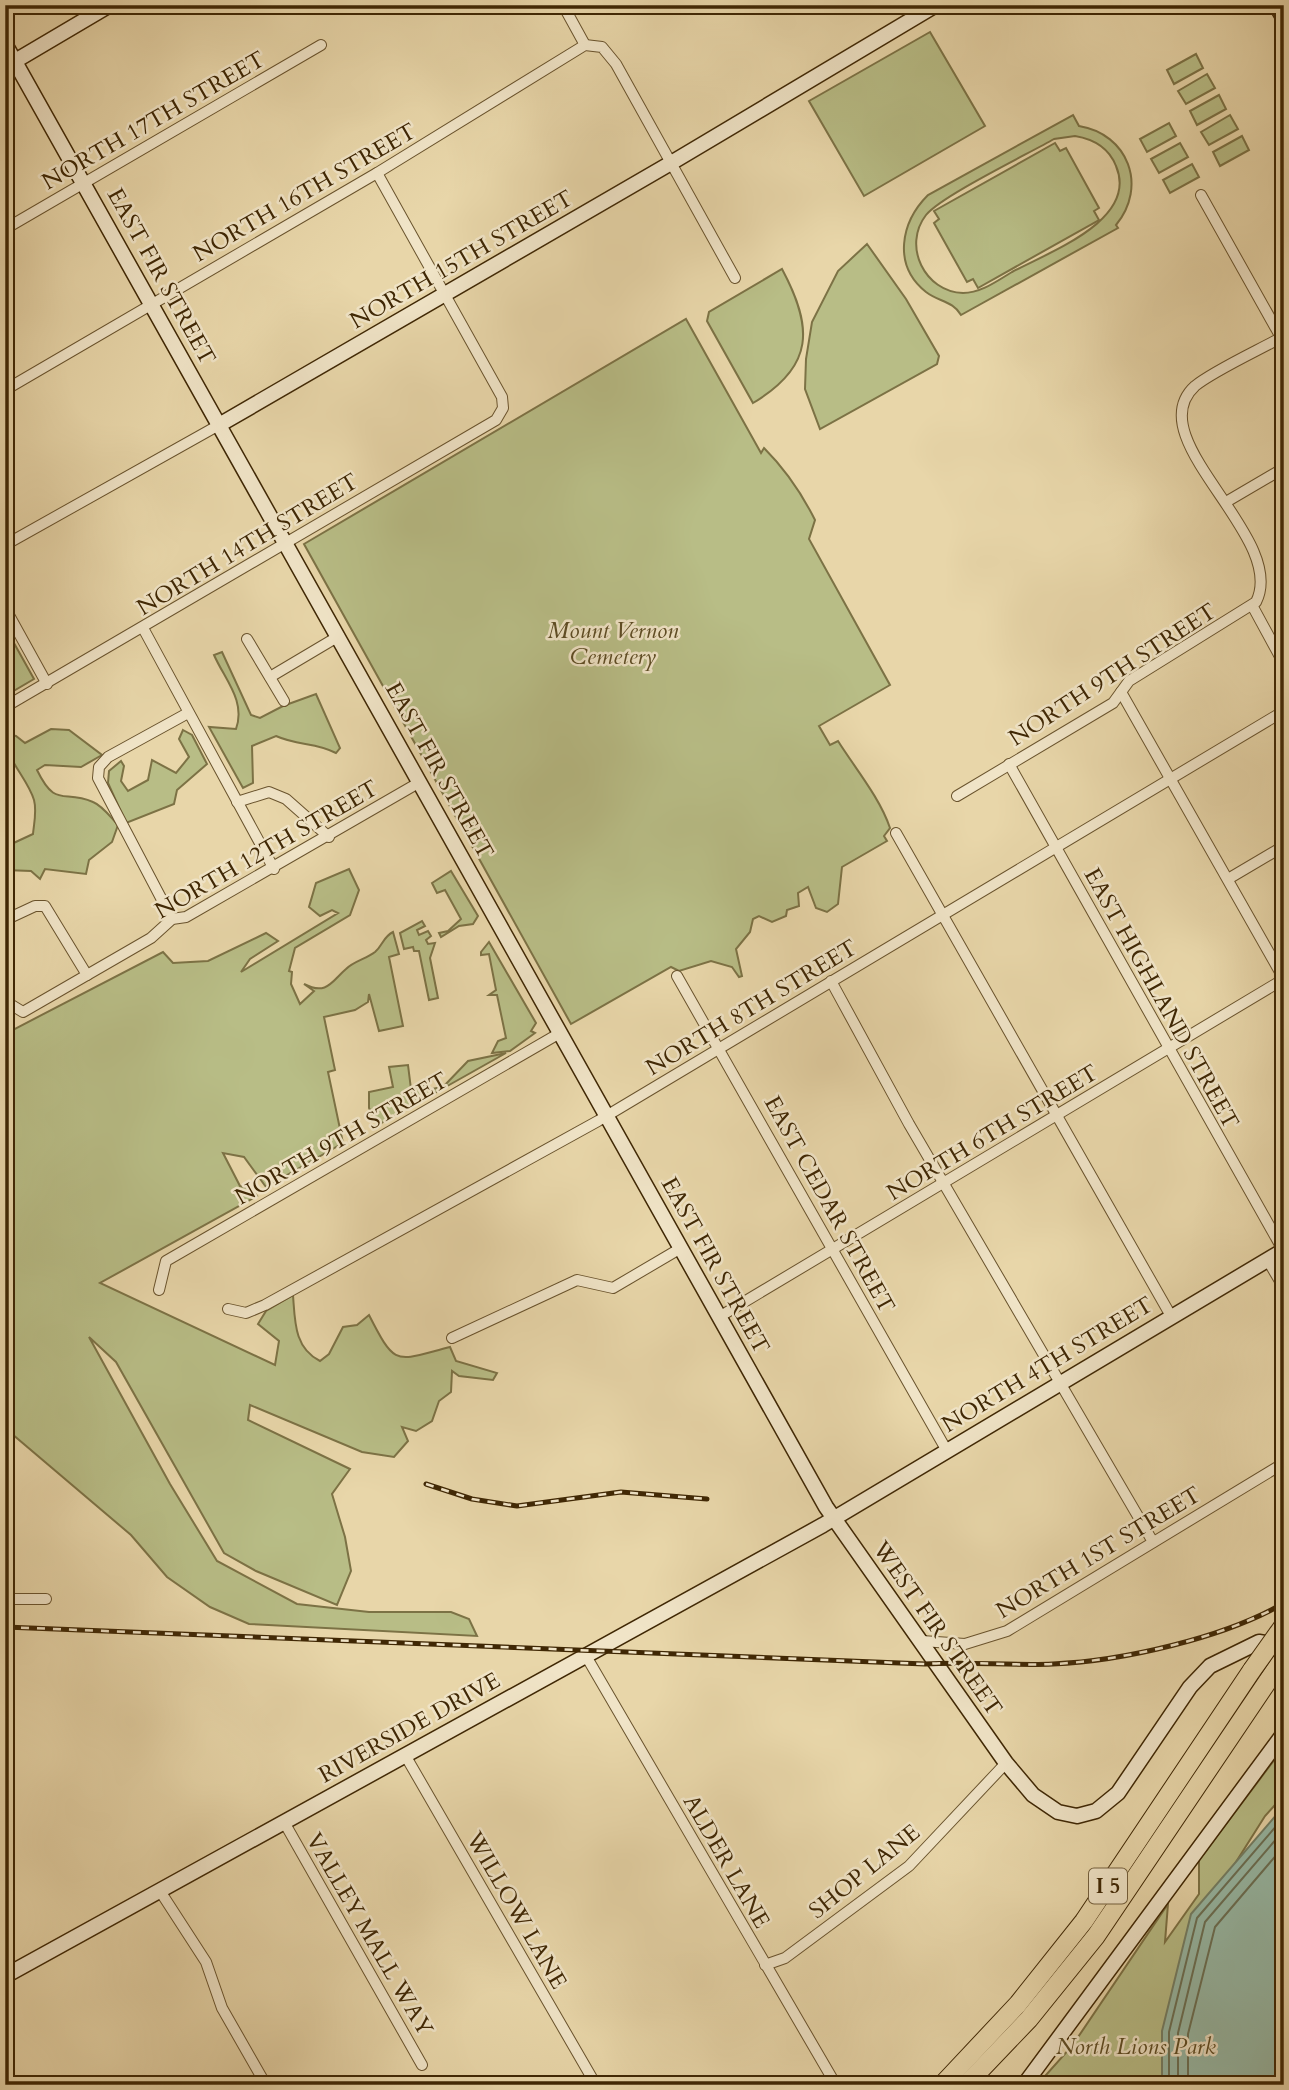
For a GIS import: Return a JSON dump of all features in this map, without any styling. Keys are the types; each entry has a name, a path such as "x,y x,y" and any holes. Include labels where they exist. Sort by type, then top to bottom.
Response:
{"highway":[{"name":"I 5","path":"942,2085 1018,2004 1084,1921 1284,1625"},
{"name":"I 5","path":"965,2085 1029,2019 1096,1936 1284,1657"}],"street":[{"path":"10,64 110,5"},
{"path":"563,5 585,45 602,47 615,64 735,278"},
{"name":"NORTH 15TH STREET","path":"5,545 219,425 671,163 936,5"},
{"path":"1276,5 1284,19"},
{"name":"EAST FIR STREET","path":"5,44 10,64 83,183 834,1518"},
{"name":"NORTH 17TH STREET","path":"5,229 321,45"},
{"name":"NORTH 16TH STREET","path":"5,390 377,173 585,45"},
{"path":"377,173 445,294"},
{"path":"1201,195 1283,338 1200,383 1190,394 1184,410 1186,438 1226,502 1259,563 1263,576 1260,596 1253,607 1284,664"},
{"name":"NORTH 14TH STREET","path":"5,707 496,420 503,408 502,397 445,294"},
{"path":"1226,502 1284,468"},
{"name":"NORTH 9TH STREET","path":"957,796 1113,703 1129,681 1253,607"},
{"path":"5,608 47,684"},
{"path":"143,628 274,869"},
{"path":"270,677 339,636"},
{"path":"247,639 284,701"},
{"path":"1121,692 1284,979"},
{"name":"NORTH 8TH STREET","path":"228,1309 246,1313 265,1305 607,1116 1284,711"},
{"path":"172,919 98,778 99,767 108,757 188,713"},
{"name":"EAST HIGHLAND STREET","path":"1009,764 1283,1250"},
{"name":"NORTH 12TH STREET","path":"5,1001 23,1012 152,938 172,919 186,917 274,869 420,782"},
{"path":"237,802 269,792 286,799 328,837"},
{"path":"896,833 1171,1317"},
{"path":"1228,879 1284,846"},
{"path":"5,920 35,906 45,906 88,975"},
{"name":"EAST CEDAR STREET","path":"677,976 947,1451"},
{"name":"NORTH 6TH STREET","path":"719,1317 1284,979"},
{"path":"831,981 944,1183 1153,1542"},
{"name":"NORTH 9TH STREET","path":"159,1290 166,1261 560,1033"},
{"path":"452,1338 577,1280 613,1288 681,1248"},
{"name":"NORTH 4TH STREET","path":"834,1518 1283,1250"},
{"path":"1267,1259 1284,1288"},
{"name":"NORTH 1ST STREET","path":"922,1641 965,1644 1007,1630 1284,1463"},
{"name":"WEST FIR STREET","path":"834,1518 1006,1763 1033,1795 1058,1812 1077,1816 1096,1811 1118,1793 1190,1687 1210,1666 1259,1642 1284,1646"},
{"name":"RIVERSIDE DRIVE","path":"5,1976 834,1518"},
{"path":"5,1599 46,1599"},
{"name":"ALDER LANE","path":"586,1656 836,2085"},
{"path":"1024,2085 1284,1733"},
{"name":"WILLOW LANE","path":"405,1755 596,2085"},
{"name":"SHOP LANE","path":"765,1965 785,1958 909,1866 1006,1763"},
{"name":"VALLEY MALL WAY","path":"284,1822 422,2065"},
{"path":"160,1891 206,1962 222,2008 266,2085"}],"green space":[{"path":"930,32 985,126 864,196 809,101"},
{"path":"1196,54 1203,68 1174,84 1167,70"},
{"path":"1207,74 1215,88 1186,104 1178,91"},
{"path":"1219,95 1226,109 1197,125 1190,111"},
{"path":"1073,115 1079,126 1110,139 1121,151 1128,164 1131,179 1131,194 1126,210 1116,225 1118,228 961,315 950,304 926,292 908,269 904,244 907,230 928,195","holes":["1082,137 1105,149 1116,166 1120,185 1115,203 1103,218 1067,244 976,291 950,291 928,276 921,265 916,240 926,215 949,197 1054,139"]},
{"path":"1230,115 1238,129 1209,145 1201,132"},
{"path":"1169,123 1176,136 1147,152 1140,139"},
{"path":"1242,136 1249,150 1220,166 1213,152"},
{"path":"1055,143 1060,151 1066,148 1099,208 1094,211 1099,220 978,288 973,279 967,282 934,223 939,219 934,211"},
{"path":"1180,143 1188,157 1159,173 1151,159"},
{"path":"1192,164 1199,177 1170,193 1163,180"},
{"path":"867,244 906,299 939,356 937,364 820,429 805,389 806,359 812,322 838,271"},
{"path":"782,269 799,309 803,327 802,344 798,360 788,375 753,403 707,321 709,312"},
{"name":"Mount Vernon Cemetery","path":"686,319 761,453 764,448 792,482 810,510 815,520 809,539 890,685 819,726 830,745 838,741 874,794 890,828 884,836 887,841 842,867 838,904 827,912 816,908 808,887 798,893 799,906 787,910 786,916 772,922 759,916 753,919 750,932 736,949 742,976 739,977 732,967 711,961 679,971 671,967 571,1024 304,544"},
{"path":"5,627 34,679 5,696"},
{"path":"222,652 251,715 260,718 316,694 340,748 336,753 276,736 252,746 253,783 243,788 209,727 236,729 238,719 233,691 214,655"},
{"path":"51,729 69,730 102,755 81,767 45,765 37,770 44,782 55,794 83,798 97,804 118,825 112,842 89,860 86,874 45,869 40,879 31,871 5,870 5,847 33,834 35,813 34,800 12,760 5,734 16,736 25,743"},
{"path":"183,730 192,735 207,764 177,790 174,804 126,823 108,783 109,771 121,761 124,766 121,781 128,791 148,780 152,760 176,773 189,757 179,739"},
{"path":"349,869 359,890 350,915 295,948 289,971 292,972 291,984 300,1004 314,991 304,984 318,988 328,986 349,966 375,952 393,932 399,954 389,957 403,1026 379,1031 369,994 368,1002 355,1010 324,1017 335,1070 328,1072 343,1143 266,1187 244,1157 223,1153 240,1186 251,1188 257,1196 100,1283 275,1365 279,1341 258,1324 266,1311 293,1295 301,1341 305,1349 320,1361 329,1354 343,1327 357,1325 369,1315 385,1344 399,1356 407,1357 450,1347 456,1361 497,1373 493,1380 459,1376 452,1371 451,1392 439,1401 432,1421 416,1431 402,1427 408,1441 394,1457 362,1452 250,1405 248,1420 350,1469 332,1494 345,1537 351,1571 337,1605 256,1571 224,1553 116,1362 89,1337 170,1484 217,1561 297,1604 369,1612 451,1612 469,1619 477,1636 249,1624 210,1607 167,1577 131,1535 5,1428 5,1034 163,952 173,963 208,961 266,933 278,941 250,959 241,972 338,913 332,910 320,916 309,907 316,883"},
{"path":"451,871 478,916 473,924 459,926 441,937 439,933 448,931 461,919 445,890 437,893 432,883"},
{"path":"422,921 425,926 417,930 419,935 428,931 431,936 426,940 428,944 435,943 430,958 438,998 429,1000 419,951 414,951 413,947 404,949 400,933"},
{"path":"489,942 536,1023 531,1031 535,1033 510,1051 492,1053 498,1041 506,1038 497,995 489,995 496,990 489,954 481,955"},
{"path":"506,1053 378,1125 369,1108 369,1092 393,1087 389,1067 408,1065 411,1089 425,1086 426,1090 443,1087 468,1061"},
{"name":"North Lions Park","path":"1284,1747 1284,1795 1265,1816 1231,1870 1165,2085 1037,2085 1072,2046 1168,1904 1165,1942 1199,1894 1199,1860"}],"water":[{"path":"1284,1806 1284,2085 1162,2085 1162,2031 1191,1914"}],"railway":[{"path":"426,1484 472,1499 517,1506 621,1492 707,1499"},
{"path":"5,1627 925,1664 1037,1664 1080,1662 1172,1646 1232,1627 1284,1603"}]}
